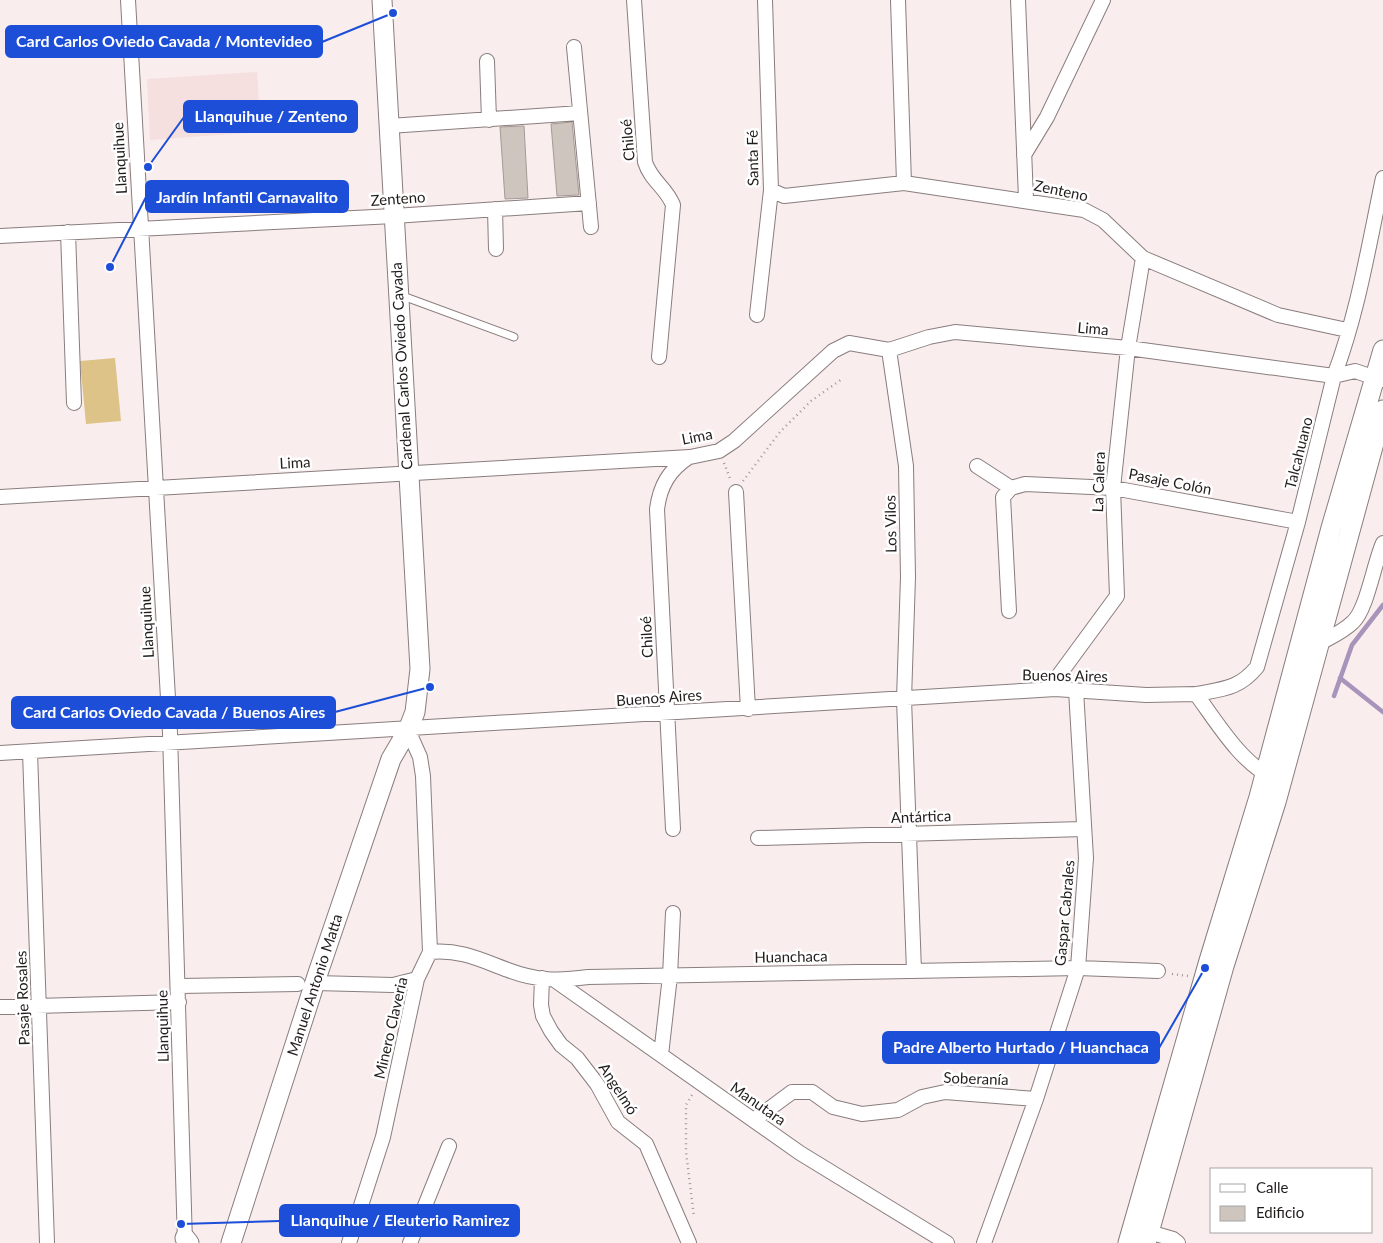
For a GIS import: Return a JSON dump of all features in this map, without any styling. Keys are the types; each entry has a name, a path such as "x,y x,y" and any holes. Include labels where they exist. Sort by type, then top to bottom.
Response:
{"main road":[{"name":"Cardenal Carlos Oviedo Cavada","path":"382,0 420,669 419,692 408,730"},
{"path":"1148,1238 1224,966 1273,778 1331,528 1380,379 1383,350"},
{"path":"1128,1243 1204,978 1320,643 1383,410"},
{"name":"Manuel Antonio Matta","path":"230,1242 306,984 391,759 408,730"}],"street":[{"name":"Llanquihue","path":"128,0 170,744 186,1241"},
{"name":"Chiloé","path":"634,0 645,162 649,174 669,195 673,205 659,357"},
{"name":"Santa Fé","path":"757,315 771,190 765,0"},
{"path":"898,0 904,183"},
{"path":"1018,0 1026,200"},
{"path":"1024,155 1047,117 1103,0"},
{"path":"574,47 591,227"},
{"path":"486,61 489,120"},
{"path":"389,126 580,113"},
{"name":"Talcahuano","path":"1196,694 1230,688 1246,680 1257,667 1298,522 1334,376 1342,355 1372,237 1383,178"},
{"name":"Zenteno","path":"771,190 784,196 904,183 1084,210 1103,220 1143,258 1278,315 1347,330"},
{"name":"Zenteno","path":"0,236 589,204"},
{"path":"495,208 496,249"},
{"path":"68,232 74,403"},
{"name":"La Calera","path":"1055,689 1059,675 1117,596 1113,488 1128,348 1143,258"},
{"name":"Lima","path":"0,497 690,457 718,451 734,441 832,351 849,343 889,350 929,336 955,332 1128,348 1334,376 1355,371"},
{"name":"Los Vilos","path":"889,350 906,466 908,577 904,698 914,971"},
{"path":"1342,355 1355,371 1380,379"},
{"name":"Chiloé","path":"673,829 657,509 659,496 669,474 676,465 690,457"},
{"path":"977,466 1011,488 1002,497 1009,612"},
{"name":"Pasaje Colón","path":"1011,488 1025,484 1113,488 1298,522"},
{"path":"736,492 748,708"},
{"path":"1320,643 1354,622 1364,602 1375,562 1383,543"},
{"name":"Buenos Aires","path":"0,753 408,730 1055,689 1146,695 1196,694"},
{"name":"Gaspar Cabrales","path":"984,1243 1036,1099 1078,968 1086,858 1076,690"},
{"path":"1196,694 1256,769 1273,778"},
{"name":"Minero Claveria","path":"349,1243 383,1137 417,979 430,952 423,776 420,757 408,730"},
{"name":"Pasaje Rosales","path":"30,752 47,1243"},
{"name":"Antártica","path":"758,838 1084,829"},
{"path":"660,1055 670,976 673,913"},
{"name":"Huanchaca","path":"430,952 447,950 461,952 477,956 508,970 556,981 588,977 1078,968 1158,971"},
{"name":"Angelmó","path":"542,978 541,1005 543,1016 551,1031 561,1045 577,1058 598,1084 618,1122 646,1144 689,1243"},
{"path":"178,986 393,985 417,979"},
{"name":"Manutara","path":"556,981 800,1153 948,1243"},
{"path":"0,1007 179,1002"},
{"name":"Soberanía","path":"754,1120 792,1092 812,1092 832,1107 862,1114 898,1110 922,1097 945,1092 1036,1099"},
{"path":"410,1243 449,1146"},
{"path":"1148,1238 1165,1236 1178,1243"}],"lane":[{"path":"398,294 514,337"}],"path":[{"path":"736,492 780,432 810,401 842,379"},
{"path":"718,451 736,492"},
{"path":"1158,971 1204,978"},
{"path":"695,1225 686,1152 686,1105 700,1083"}],"shaded area":[{"path":"257,72 261,132 150,140 147,79"},
{"path":"115,358 121,421 86,424 80,361"}],"building":[{"path":"572,122 579,195 557,196 551,124"},
{"path":"524,126 528,198 505,199 500,127"}],"waterway":[{"path":"1334,696 1352,645 1383,605"},
{"path":"1340,678 1383,712"}],"place":[{"name":"Card Carlos Oviedo Cavada / Montevideo","path":"393,13"},
{"name":"Llanquihue / Zenteno","path":"148,167"},
{"name":"Jardín Infantil Carnavalito","path":"110,267"},
{"name":"Card Carlos Oviedo Cavada / Buenos Aires","path":"430,687"},
{"name":"Padre Alberto Hurtado / Huanchaca","path":"1205,968"},
{"name":"Llanquihue / Eleuterio Ramirez","path":"181,1224"}]}
